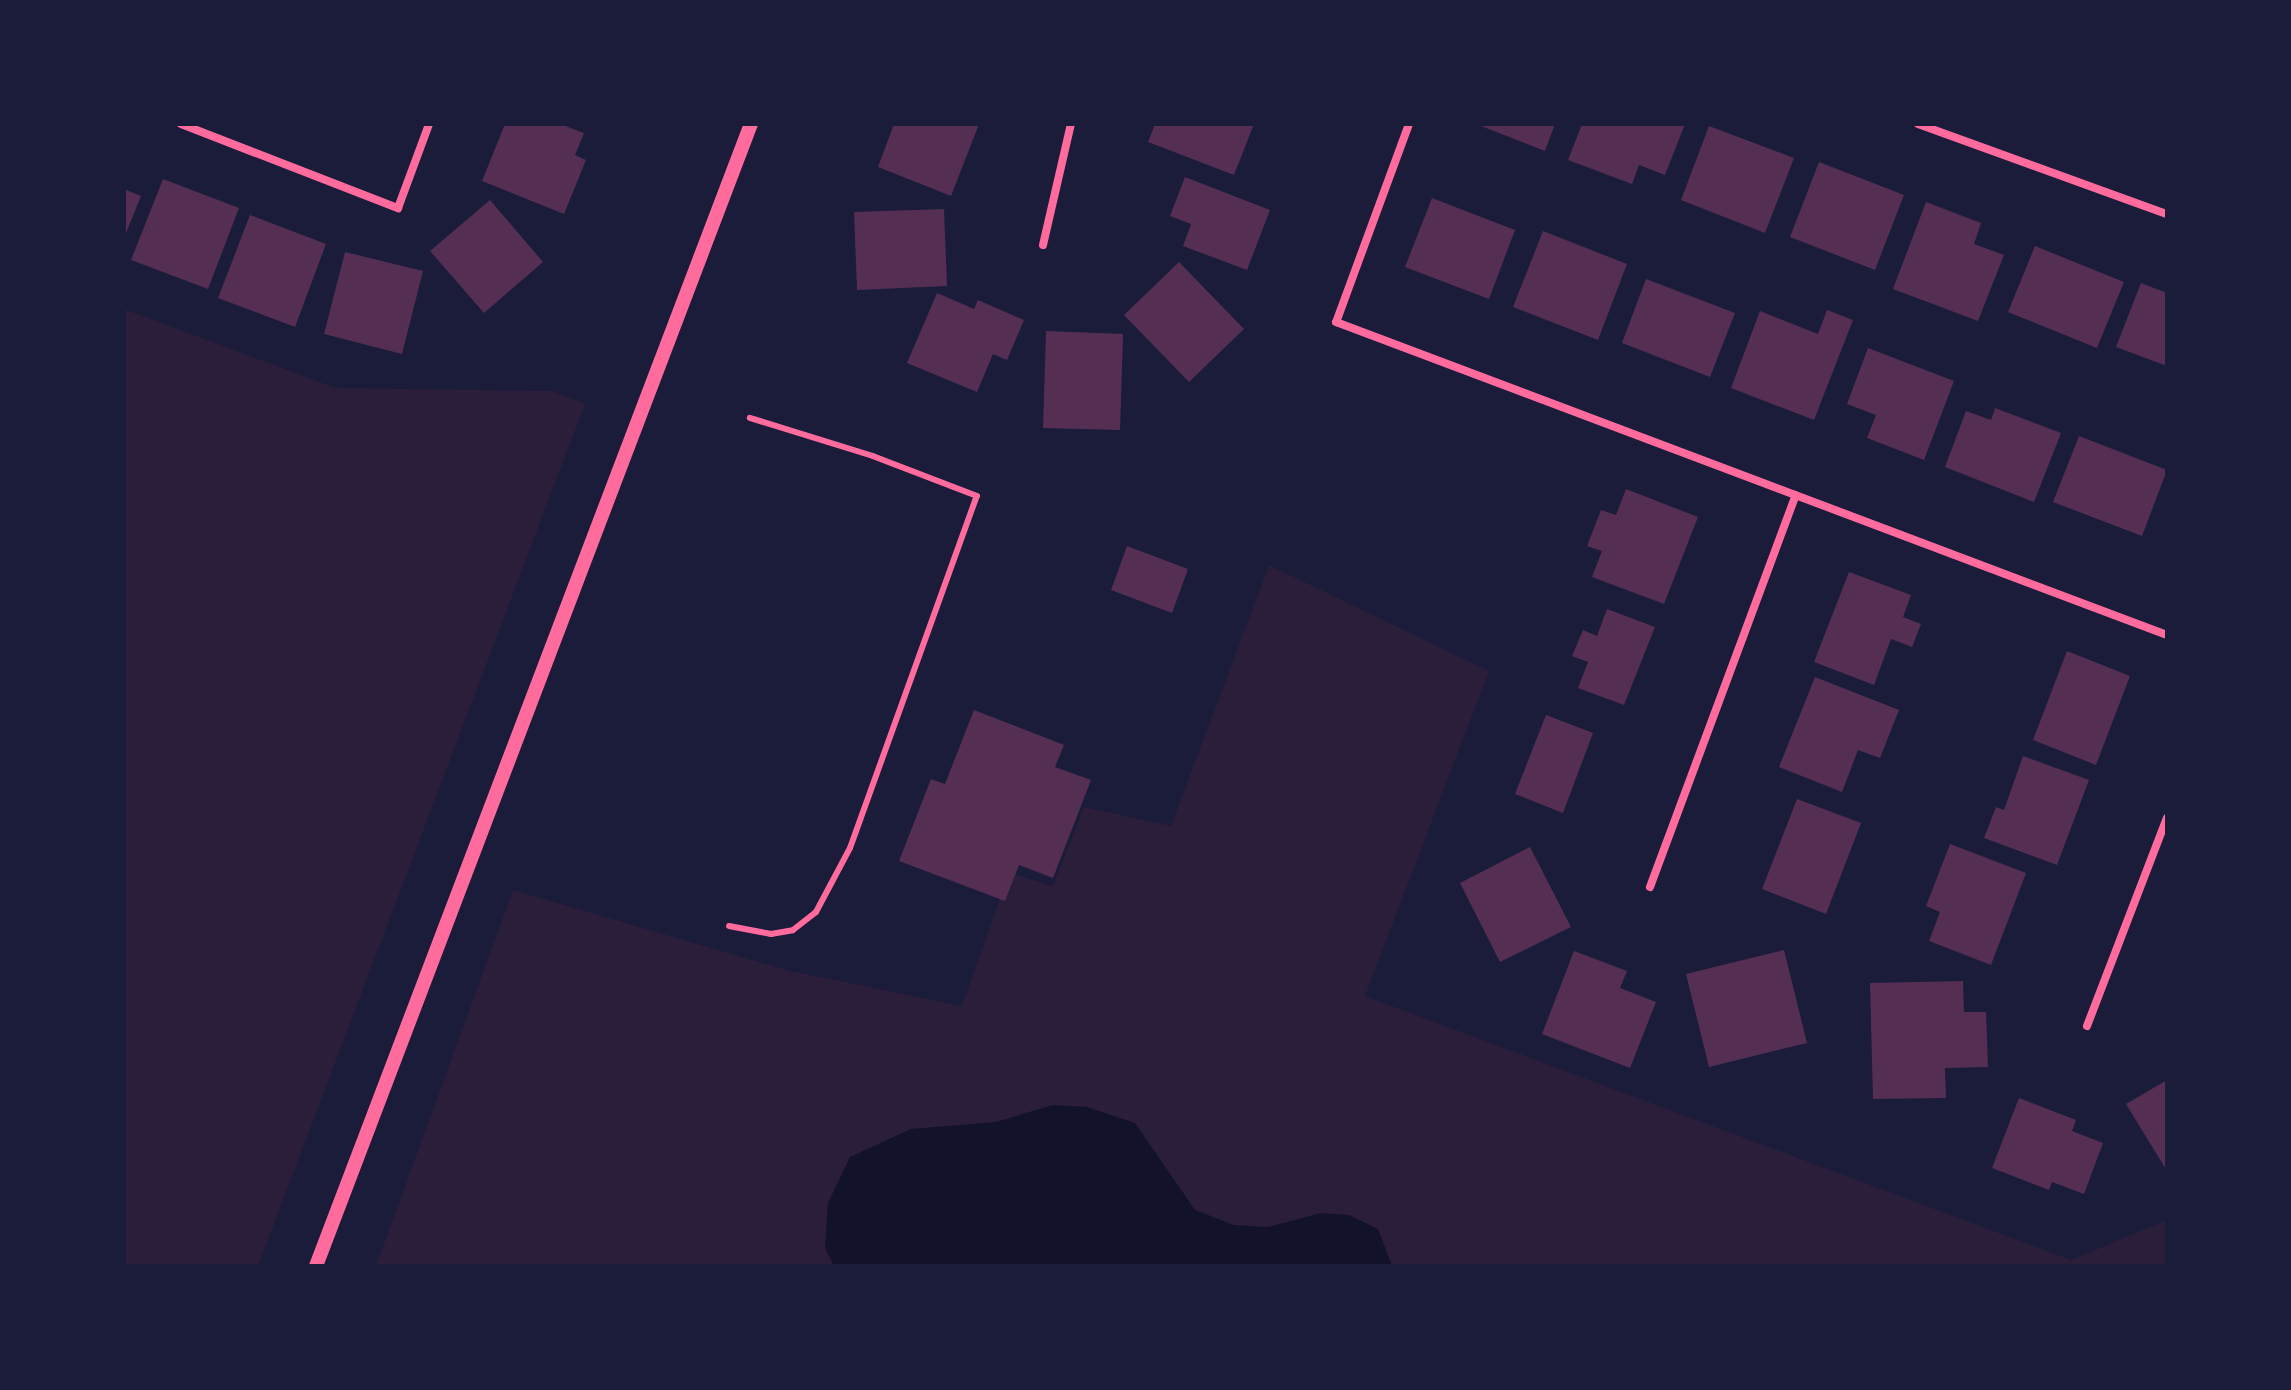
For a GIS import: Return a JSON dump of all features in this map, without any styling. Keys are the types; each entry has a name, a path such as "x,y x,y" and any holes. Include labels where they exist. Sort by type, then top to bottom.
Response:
{"street":[{"path":"181,124 398,208 429,124"},
{"path":"316,1266 751,124"},
{"path":"1043,245 1071,124"},
{"path":"1409,124 1336,322 2167,635"},
{"path":"1918,124 2167,214"},
{"path":"1650,887 1796,495"},
{"path":"2087,1026 2167,818"}],"lane":[{"path":"729,926 771,934 793,930 816,912 850,848 977,496 873,456 750,418"}],"shaded area":[{"path":"124,309 336,388 552,391 585,404 258,1266 124,1266"},
{"path":"1269,565 1489,671 1365,996 2071,1260 2167,1220 2167,1266 376,1266 513,890 790,971 962,1006 1009,873 1053,886 1084,807 1171,826"},
{"path":"1053,1105 1087,1107 1135,1123 1195,1210 1234,1225 1268,1227 1321,1213 1349,1215 1378,1229 1392,1266 834,1266 825,1248 828,1203 850,1157 911,1129 996,1122"}],"building":[{"path":"505,124 560,124 584,133 575,155 586,160 564,214 482,181"},
{"path":"894,124 979,124 951,196 878,167"},
{"path":"1155,124 1254,124 1234,175 1148,142"},
{"path":"1476,124 1555,124 1545,151"},
{"path":"1582,124 1685,124 1665,175 1639,165 1632,184 1568,160"},
{"path":"1709,126 1794,158 1765,233 1681,200"},
{"path":"1819,162 1904,195 1875,270 1790,237"},
{"path":"1185,177 1270,210 1247,270 1183,246 1191,224 1170,216"},
{"path":"163,179 239,208 208,289 131,260"},
{"path":"124,189 141,196 124,238"},
{"path":"1432,198 1515,230 1489,299 1405,267"},
{"path":"490,200 543,262 484,313 430,251"},
{"path":"1926,202 1981,223 1974,244 2004,255 1978,321 1893,289"},
{"path":"944,209 947,286 857,290 854,212"},
{"path":"250,215 326,244 295,327 218,298"},
{"path":"1543,231 1627,264 1598,340 1513,307"},
{"path":"2035,246 2124,282 2097,348 2008,312"},
{"path":"345,252 423,271 402,354 324,334"},
{"path":"1179,262 1244,329 1189,382 1124,315"},
{"path":"1646,279 1735,313 1710,377 1622,343"},
{"path":"2141,283 2167,293 2167,366 2116,347"},
{"path":"937,293 974,309 978,300 1024,320 1007,360 993,354 977,392 907,363"},
{"path":"1827,310 1853,320 1814,420 1731,388 1760,311 1818,334"},
{"path":"1046,331 1123,334 1120,430 1043,428"},
{"path":"1868,348 1954,381 1924,460 1867,438 1876,415 1847,404"},
{"path":"1995,408 2061,433 2034,502 1945,467 1966,411 1991,420"},
{"path":"2079,436 2167,470 2142,536 2053,502"},
{"path":"1626,489 1698,517 1664,604 1592,577 1602,551 1587,546 1601,510 1616,515"},
{"path":"1127,546 1188,569 1172,613 1111,590"},
{"path":"1849,572 1911,595 1903,617 1921,624 1912,647 1891,639 1874,685 1814,662"},
{"path":"1607,609 1655,627 1624,705 1578,688 1588,662 1572,656 1583,630 1597,636"},
{"path":"2067,651 2130,676 2096,765 2033,740"},
{"path":"1815,677 1899,710 1880,758 1858,750 1842,792 1779,767"},
{"path":"974,710 1064,745 1055,767 1091,780 1053,878 1019,865 1005,901 899,861 931,779 945,784"},
{"path":"1546,715 1593,733 1563,813 1515,794"},
{"path":"2023,756 2089,780 2057,865 1984,838 1996,807 2004,810"},
{"path":"1797,799 1861,823 1826,914 1762,889"},
{"path":"1950,844 2026,873 1991,965 1929,941 1940,912 1926,906"},
{"path":"1530,847 1571,927 1500,962 1460,883"},
{"path":"1784,950 1807,1043 1709,1067 1686,974"},
{"path":"1574,951 1627,971 1620,988 1656,1002 1630,1068 1542,1034"},
{"path":"1963,981 1964,1012 1986,1012 1988,1067 1945,1068 1946,1098 1873,1099 1870,983"},
{"path":"2167,1080 2167,1171 2126,1104"},
{"path":"2019,1098 2076,1120 2072,1131 2103,1143 2084,1194 2052,1182 2049,1190 1992,1168"}]}
